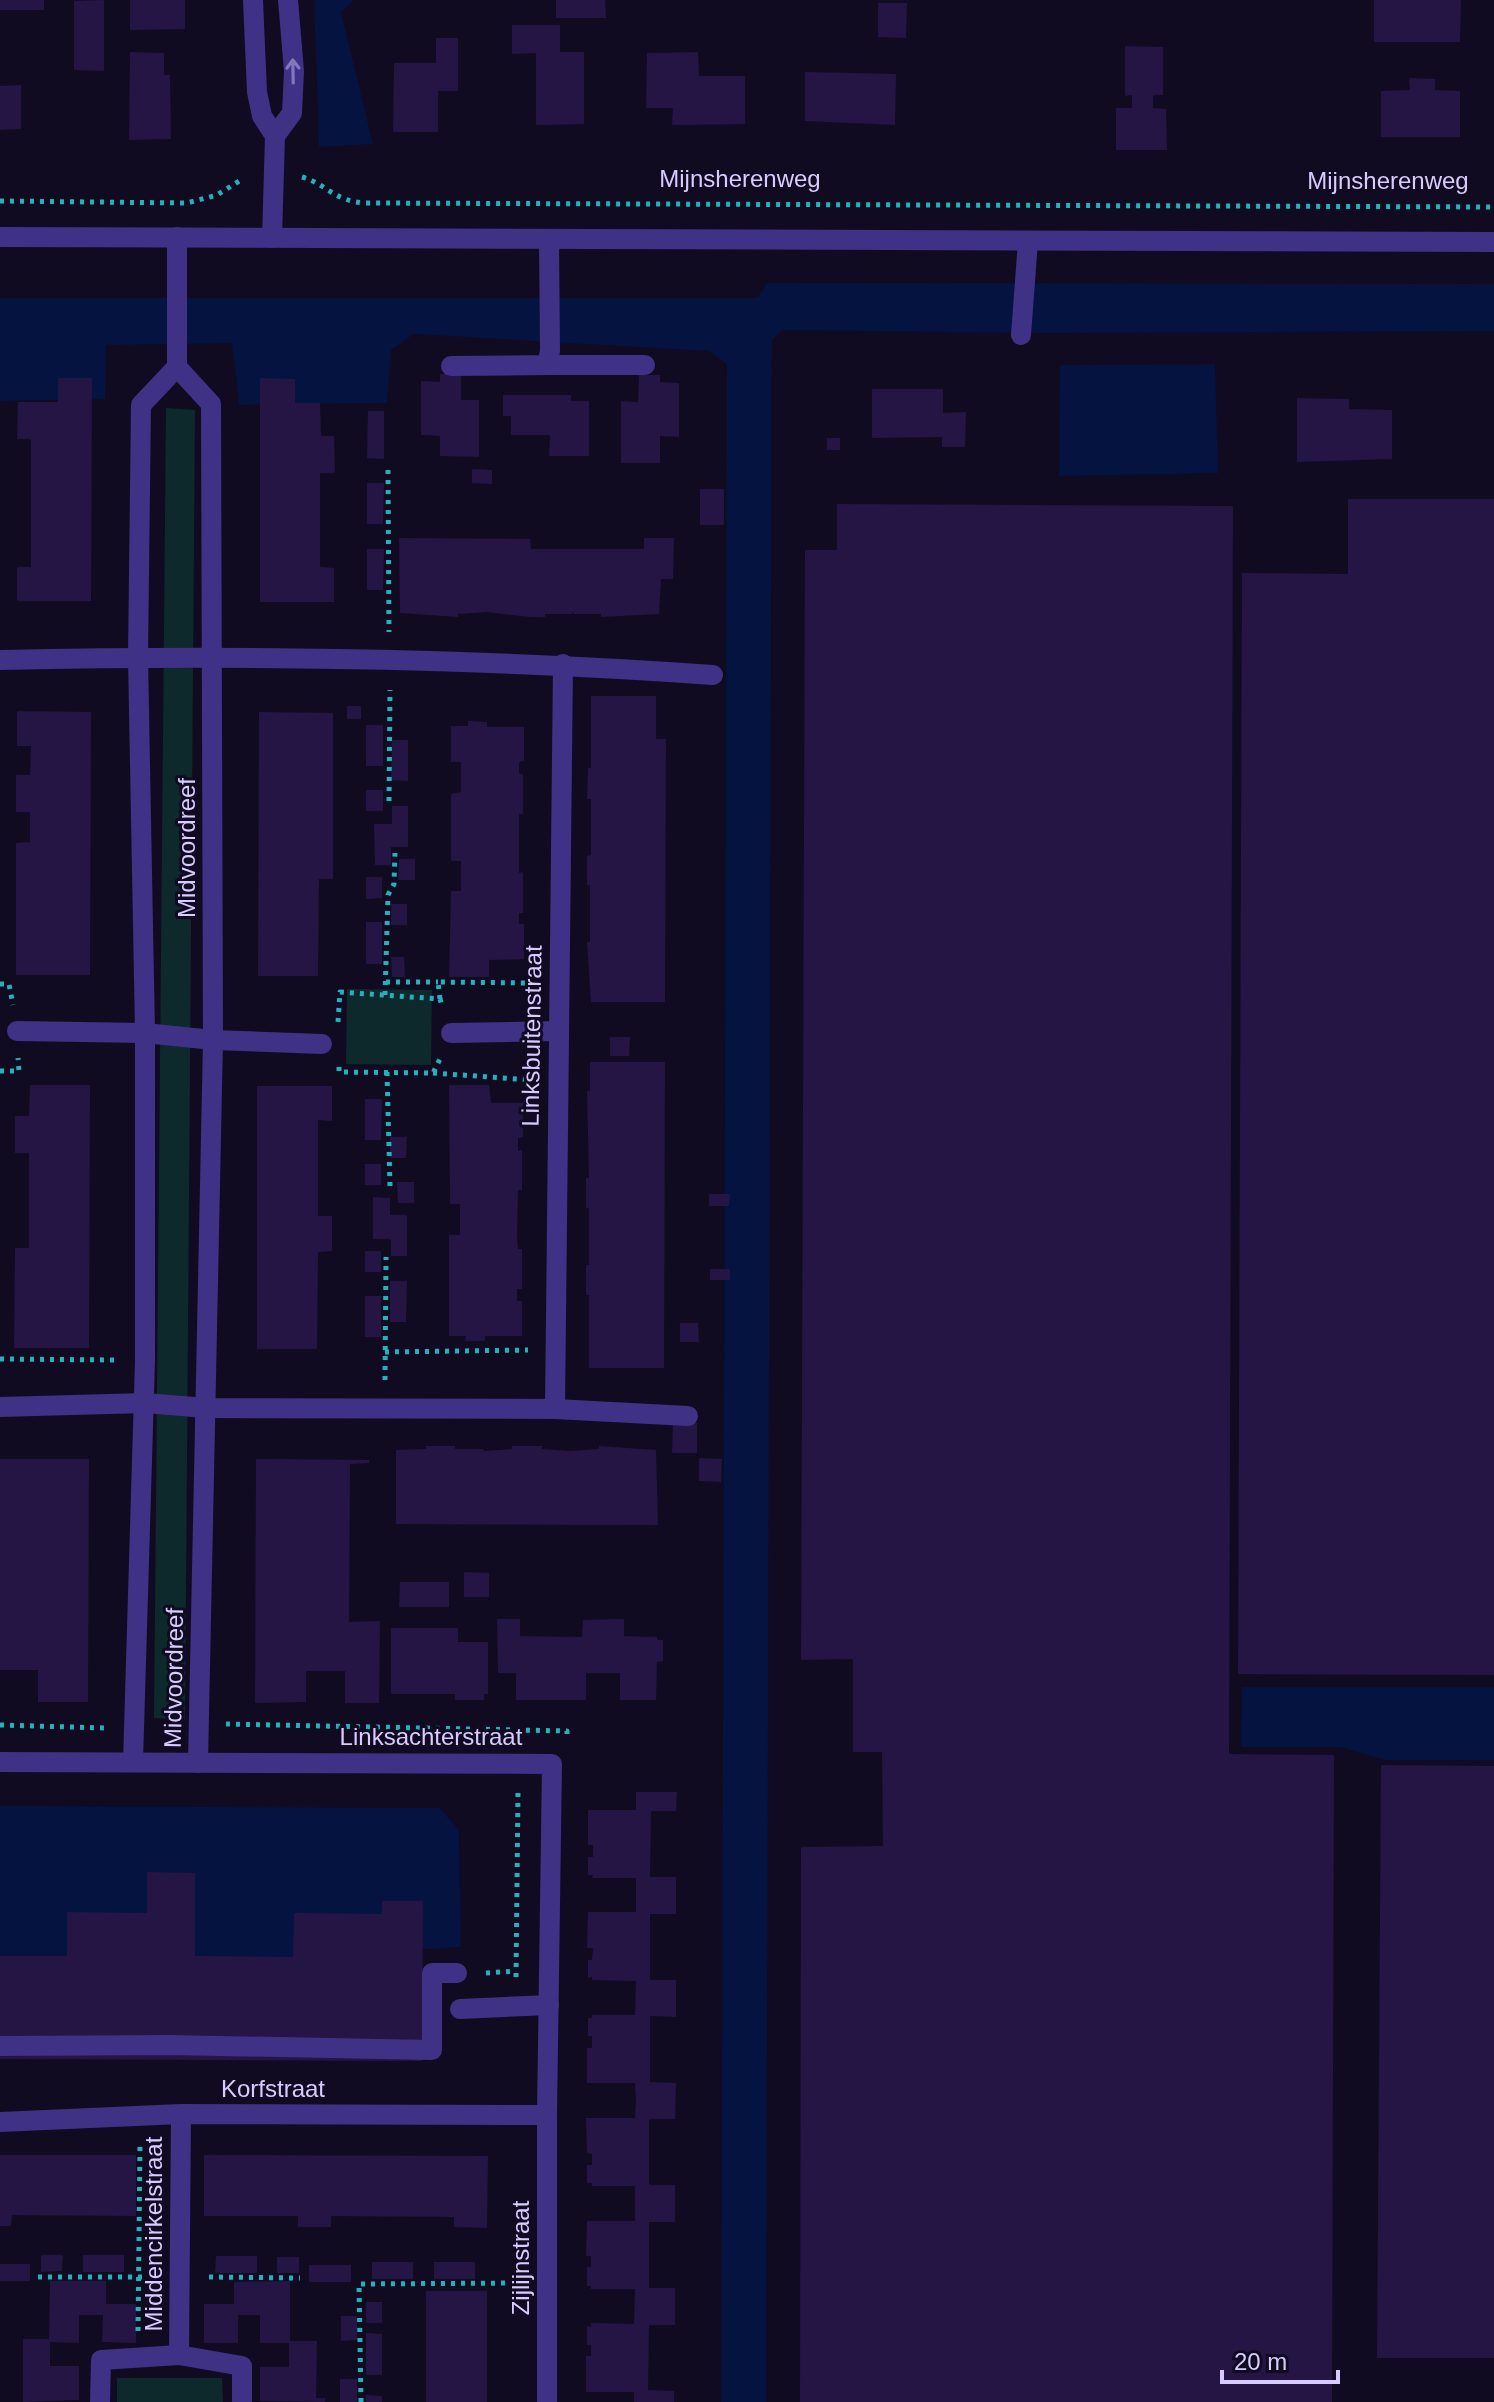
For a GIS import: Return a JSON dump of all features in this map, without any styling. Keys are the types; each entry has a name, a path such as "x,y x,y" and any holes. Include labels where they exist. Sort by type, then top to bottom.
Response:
{"street":[{"path":"253,0 257,92 262,116 275,136 272,238"},
{"path":"275,136 292,113 294,71 288,0"},
{"path":"0,237 1494,242"},
{"path":"177,237 177,363"},
{"path":"548,358 549,240"},
{"path":"1021,335 1028,241"},
{"path":"451,366 548,358 645,365"},
{"name":"Midvoordreef","path":"177,363 211,404 212,656 213,1040 198,1763 133,1762 145,1403 145,1033 138,657 141,405 177,363"},
{"path":"0,660 212,656 563,664 713,675"},
{"name":"Linksbuitenstraat","path":"555,1409 563,664"},
{"path":"17,1031 145,1033 213,1040 329,1044"},
{"path":"451,1033 557,1031"},
{"path":"0,1407 145,1403 206,1408 555,1409 688,1416"},
{"path":"0,1762 133,1762"},
{"name":"Linksachterstraat","path":"198,1763 552,1764 547,2115"},
{"path":"0,2046 170,2045 432,2050 432,1973 457,1973"},
{"path":"460,2009 549,2005"},
{"name":"Korfstraat","path":"0,2122 181,2114 547,2115"},
{"name":"Middencirkelstraat","path":"179,2355 181,2114"},
{"name":"Zijlijnstraat","path":"547,2115 547,2402"},
{"name":"Middencirkelstraat","path":"100,2402 101,2360 179,2355 242,2366 242,2402"}],"path":[{"name":"Mijnsherenweg","path":"0,201 187,203 217,195 246,177 304,177 347,202 365,203 1494,207"},
{"path":"385,995 388,895 394,884 395,853"},
{"path":"386,982 558,983"},
{"path":"433,1073 451,1033 438,982"},
{"path":"440,999 340,992 329,1044 339,1072 433,1073 557,1082"},
{"path":"387,1072 390,1186"},
{"path":"384,1409 386,1257"},
{"path":"385,1352 555,1350"},
{"path":"0,1359 145,1360"},
{"path":"217,1723 567,1731 568,1746"},
{"path":"0,1725 111,1728"},
{"path":"138,2357 141,2116"},
{"path":"361,2402 359,2284 547,2283"}],"green space":[{"path":"166,408 195,410 185,1720 154,1718"},
{"path":"347,989 432,990 431,1065 346,1064"},
{"path":"117,2378 222,2378 223,2402 117,2402"}],"shaded area":[{"path":"314,0 354,0 341,12 373,144 319,147"},
{"path":"767,283 1494,284 1494,331 1033,333 782,330 772,340 766,2402 721,2402 727,364 709,351 414,334 391,350 387,403 239,405 232,343 106,345 105,399 0,401 0,298 758,298"},
{"path":"1215,364 1218,473 1059,476 1060,365"},
{"path":"1242,1687 1494,1687 1494,1760 1385,1760 1341,1747 1241,1747"},
{"path":"0,1806 440,1808 459,1831 461,1947 293,1957 0,1957"}],"building":[{"path":"0,0 44,0 44,10 0,10"},
{"path":"104,0 104,71 74,70 74,1"},
{"path":"130,0 185,0 185,29 130,30"},
{"path":"556,0 605,0 606,18 556,18"},
{"path":"1374,0 1461,0 1460,42 1374,42"},
{"path":"878,3 907,3 906,38 878,37"},
{"path":"512,25 560,25 560,52 584,52 584,124 536,125 536,53 512,54"},
{"path":"436,38 458,38 458,91 438,91 438,132 393,132 394,63 436,63"},
{"path":"1125,46 1163,47 1163,95 1153,95 1153,108 1166,109 1167,150 1116,150 1116,108 1132,108 1132,95 1125,96"},
{"path":"130,52 164,53 164,75 170,75 171,139 129,140"},
{"path":"698,52 699,76 745,76 745,124 672,125 673,108 646,108 647,53"},
{"path":"805,72 896,74 895,125 805,121"},
{"path":"1409,78 1435,79 1435,90 1460,91 1460,137 1381,137 1381,91 1410,90"},
{"path":"21,85 21,129 0,130 0,86"},
{"path":"440,374 461,374 461,400 479,400 479,457 440,456 440,436 421,435 421,381 440,382"},
{"path":"639,375 660,375 660,382 679,383 679,437 660,436 660,463 621,463 621,401 638,402"},
{"path":"58,378 92,378 91,601 17,601 17,567 31,567 31,439 17,439 18,402 58,402"},
{"path":"260,378 295,379 295,403 320,403 321,436 334,436 335,473 320,473 320,567 334,568 334,602 260,602"},
{"path":"872,389 943,389 943,413 966,412 965,447 942,447 942,437 872,438"},
{"path":"503,395 571,395 571,401 589,401 589,456 549,456 550,435 511,435 511,416 503,416"},
{"path":"1297,398 1349,399 1349,409 1392,410 1392,459 1297,462"},
{"path":"368,411 384,411 384,459 367,458"},
{"path":"827,438 840,438 840,450 827,450"},
{"path":"472,469 492,470 492,484 472,483"},
{"path":"367,483 384,483 383,524 367,524"},
{"path":"700,489 724,489 724,525 700,525"},
{"path":"1348,499 1494,499 1494,1675 1238,1674 1242,573 1348,574"},
{"path":"837,504 1233,506 1229,1754 1334,1755 1332,2402 800,2402 801,1847 883,1846 882,1752 853,1752 853,1659 801,1660 805,550 837,550"},
{"path":"399,538 530,539 531,549 644,549 644,538 674,538 673,579 661,579 659,614 601,617 601,614 573,612 530,617 487,612 458,614 458,617 400,613"},
{"path":"367,549 384,549 383,590 367,590"},
{"path":"591,696 656,696 656,739 666,739 665,1002 591,1002 587,856 591,855 591,799 587,799 588,768 591,768"},
{"path":"347,706 361,706 361,719 347,719"},
{"path":"17,711 91,712 90,975 16,975 16,843 30,842 30,812 16,812 16,775 30,775 31,746 17,746"},
{"path":"259,712 333,713 333,879 319,879 318,976 258,976"},
{"path":"468,721 487,722 487,727 524,727 524,761 519,762 519,774 523,774 519,873 523,872 523,913 519,913 519,924 524,924 524,959 489,960 489,977 449,977 451,891 461,891 461,861 451,861 451,794 461,792 461,762 451,762 451,726 468,726"},
{"path":"366,725 383,725 383,766 366,766"},
{"path":"392,740 408,740 408,781 391,780"},
{"path":"366,790 383,790 383,811 366,811"},
{"path":"392,806 408,806 408,847 391,847 391,865 375,865 374,824 392,824"},
{"path":"399,859 415,859 415,880 398,880"},
{"path":"366,877 382,877 382,898 366,899"},
{"path":"391,904 407,904 407,925 391,925"},
{"path":"366,922 382,922 382,964 366,964"},
{"path":"391,957 404,957 405,977 392,977"},
{"path":"610,1037 630,1037 629,1056 610,1056"},
{"path":"590,1062 665,1062 664,1368 589,1368 586,1265 589,1265 589,1208 586,1208 586,1178 589,1178 587,1091 590,1091"},
{"path":"30,1085 90,1085 89,1348 14,1348 15,1248 29,1248 29,1153 15,1153 15,1116 29,1116"},
{"path":"449,1085 489,1085 491,1103 523,1103 523,1137 518,1138 518,1151 522,1150 522,1190 518,1190 517,1236 518,1249 522,1249 522,1289 517,1289 517,1301 522,1301 522,1336 485,1336 485,1341 465,1341 466,1336 449,1336 449,1235 460,1235 460,1204 450,1204"},
{"path":"257,1086 332,1086 332,1121 318,1120 318,1216 332,1216 332,1251 318,1252 317,1349 257,1349"},
{"path":"365,1099 382,1099 381,1140 365,1140"},
{"path":"390,1137 407,1137 406,1158 390,1158"},
{"path":"365,1164 381,1164 381,1185 365,1185"},
{"path":"397,1182 414,1182 414,1203 398,1203"},
{"path":"709,1194 730,1194 729,1206 709,1206"},
{"path":"373,1197 390,1198 390,1215 407,1215 407,1256 391,1256 391,1239 373,1239"},
{"path":"365,1251 381,1251 381,1272 365,1272"},
{"path":"710,1269 730,1269 730,1280 710,1280"},
{"path":"390,1281 407,1281 406,1322 390,1322"},
{"path":"365,1296 381,1296 381,1337 365,1337"},
{"path":"680,1323 698,1323 699,1342 680,1342"},
{"path":"673,1422 697,1422 697,1453 672,1453"},
{"path":"426,1446 455,1446 455,1449 484,1451 512,1449 512,1446 542,1446 542,1449 569,1451 599,1449 599,1446 656,1450 658,1525 396,1524 396,1450 426,1449"},
{"path":"699,1458 722,1459 721,1482 699,1481"},
{"path":"0,1459 89,1459 88,1702 38,1702 38,1670 0,1670"},
{"path":"256,1459 369,1460 369,1463 350,1464 349,1622 380,1621 379,1703 345,1703 345,1671 306,1671 306,1702 255,1703"},
{"path":"464,1572 489,1573 489,1597 464,1597"},
{"path":"400,1582 449,1582 449,1607 399,1607"},
{"path":"497,1619 520,1619 520,1636 582,1637 583,1620 624,1619 624,1636 663,1640 663,1661 657,1662 656,1700 620,1700 620,1673 586,1673 586,1700 516,1700 516,1673 498,1673"},
{"path":"391,1628 458,1628 458,1642 488,1642 488,1694 484,1694 484,1700 455,1700 455,1694 391,1694"},
{"path":"1381,1765 1494,1766 1494,2358 1377,2358"},
{"path":"636,1792 677,1792 676,1811 651,1811 650,1877 676,1877 676,1914 650,1914 650,1980 676,1980 676,2017 650,2016 650,2082 676,2083 675,2119 649,2119 649,2185 675,2185 675,2222 649,2222 649,2288 675,2288 675,2325 649,2325 648,2390 674,2391 674,2402 634,2402 634,2392 586,2392 586,2356 591,2356 591,2345 587,2345 587,2326 591,2327 591,2323 634,2324 635,2289 591,2289 587,2286 587,2267 591,2267 591,2256 586,2256 587,2221 635,2221 635,2186 592,2186 592,2183 587,2183 587,2165 592,2165 592,2154 587,2153 586,2118 635,2118 636,2101 635,2083 587,2083 587,2048 592,2048 588,2018 592,2015 635,2015 636,1981 588,1978 588,1960 592,1960 593,1948 587,1948 588,1912 636,1912 636,1878 592,1878 593,1875 588,1875 588,1857 593,1857 593,1845 588,1845 588,1810 636,1810"},
{"path":"147,1872 195,1873 195,1956 293,1957 294,1913 382,1914 382,1901 423,1901 422,2061 0,2059 0,1956 67,1956 67,1912 147,1913"},
{"path":"0,2155 136,2155 136,2216 12,2215 11,2226 0,2226"},
{"path":"204,2155 488,2156 487,2228 454,2227 454,2217 331,2216 331,2227 298,2227 298,2216 204,2216"},
{"path":"41,2255 63,2255 62,2271 41,2272"},
{"path":"83,2255 124,2255 124,2272 83,2272"},
{"path":"216,2256 257,2256 257,2273 215,2273"},
{"path":"277,2257 299,2257 299,2273 277,2273"},
{"path":"372,2262 413,2262 413,2279 372,2279"},
{"path":"434,2262 475,2262 475,2279 434,2279"},
{"path":"0,2264 30,2264 30,2281 0,2281"},
{"path":"309,2265 351,2265 351,2282 309,2282"},
{"path":"50,2281 106,2281 106,2304 136,2304 136,2343 102,2342 103,2315 79,2315 79,2343 50,2342 50,2366 79,2366 79,2400 23,2402 23,2339 49,2339"},
{"path":"290,2281 290,2341 317,2341 316,2398 325,2398 325,2402 260,2401 260,2367 289,2367 289,2343 260,2343 260,2315 238,2315 238,2343 204,2343 204,2304 234,2304 234,2282"},
{"path":"426,2291 487,2291 487,2402 426,2402"},
{"path":"366,2302 382,2302 382,2323 366,2323"},
{"path":"341,2316 357,2316 357,2340 341,2341"},
{"path":"366,2333 382,2334 382,2375 366,2375"},
{"path":"340,2379 357,2379 357,2402 340,2402"},
{"path":"366,2395 382,2396 382,2402 366,2402"}]}
